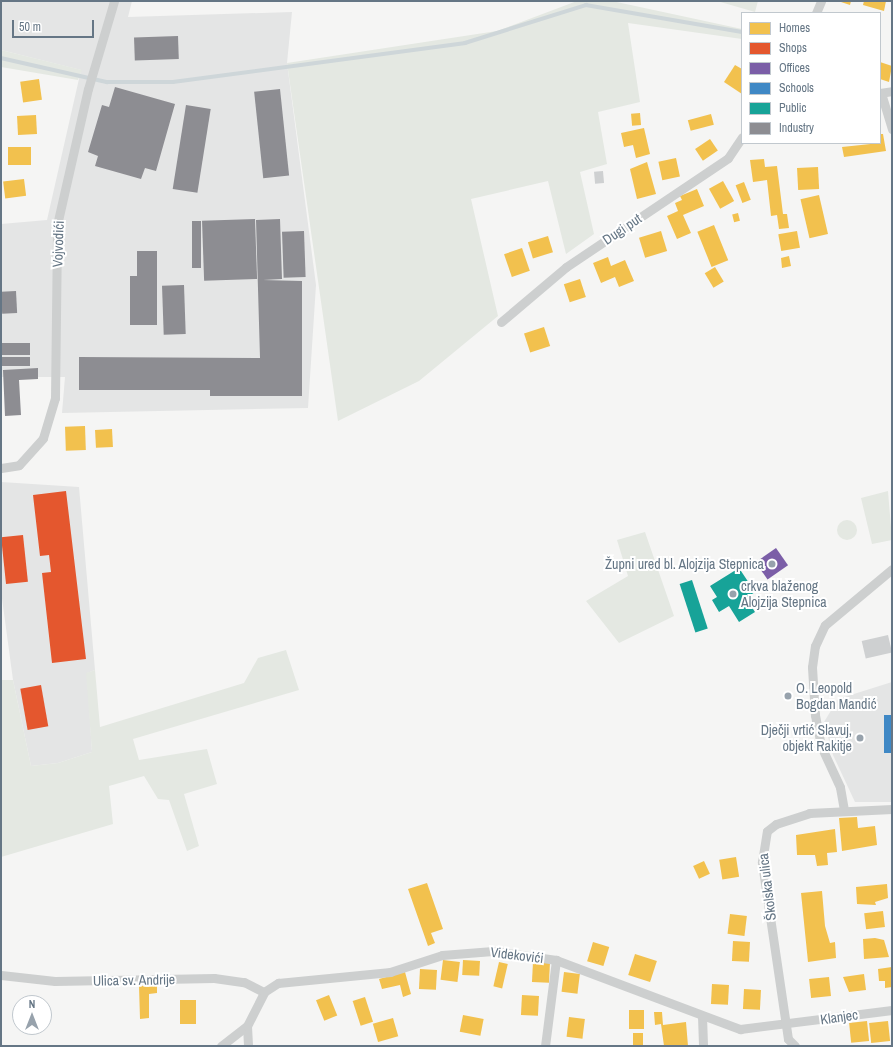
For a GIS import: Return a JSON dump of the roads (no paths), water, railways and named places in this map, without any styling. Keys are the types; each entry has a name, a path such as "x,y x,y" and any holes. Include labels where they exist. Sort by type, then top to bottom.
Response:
{"street":[{"name":"Vojvodići","path":"1,468 19,465 43,438 55,398 57,225 88,89 114,1"},
{"path":"816,12 821,1"},
{"path":"881,93 892,91"},
{"path":"881,96 892,129"},
{"name":"Dugi put","path":"501,322 566,267 728,158 741,138"},
{"path":"844,810 840,787 821,746 815,715 812,667 815,646 825,626 892,569"},
{"name":"Školska ulica","path":"786,1025 762,845 767,831 776,824 809,814 844,810 892,809"},
{"name":"Videkovići","path":"264,992 278,983 390,972 442,955 493,951 556,960 740,1029 786,1025"},
{"path":"545,1046 556,960"},
{"name":"Ulica sv. Andrije","path":"1,975 55,981 214,978 244,982 264,992"},
{"path":"221,1046 247,1026 264,992"},
{"name":"Klanjec","path":"786,1025 892,1010"},
{"path":"702,1016 703,1046"},
{"path":"786,1025 788,1039 795,1046"},
{"path":"247,1026 248,1046"}],"waterway":[{"path":"1,58 107,82 173,82 465,43 586,5 741,32"}],"place":[{"name":"Župni ured bl. Alojzija Stepnica","path":"772,564"},
{"name":"crkva blaženog Alojzija Stepnica","path":"733,594"},
{"name":"O. Leopold Bogdan Mandić","path":"788,696"},
{"name":"Dječji vrtić Slavuj, objekt Rakitje","path":"860,738"}]}
